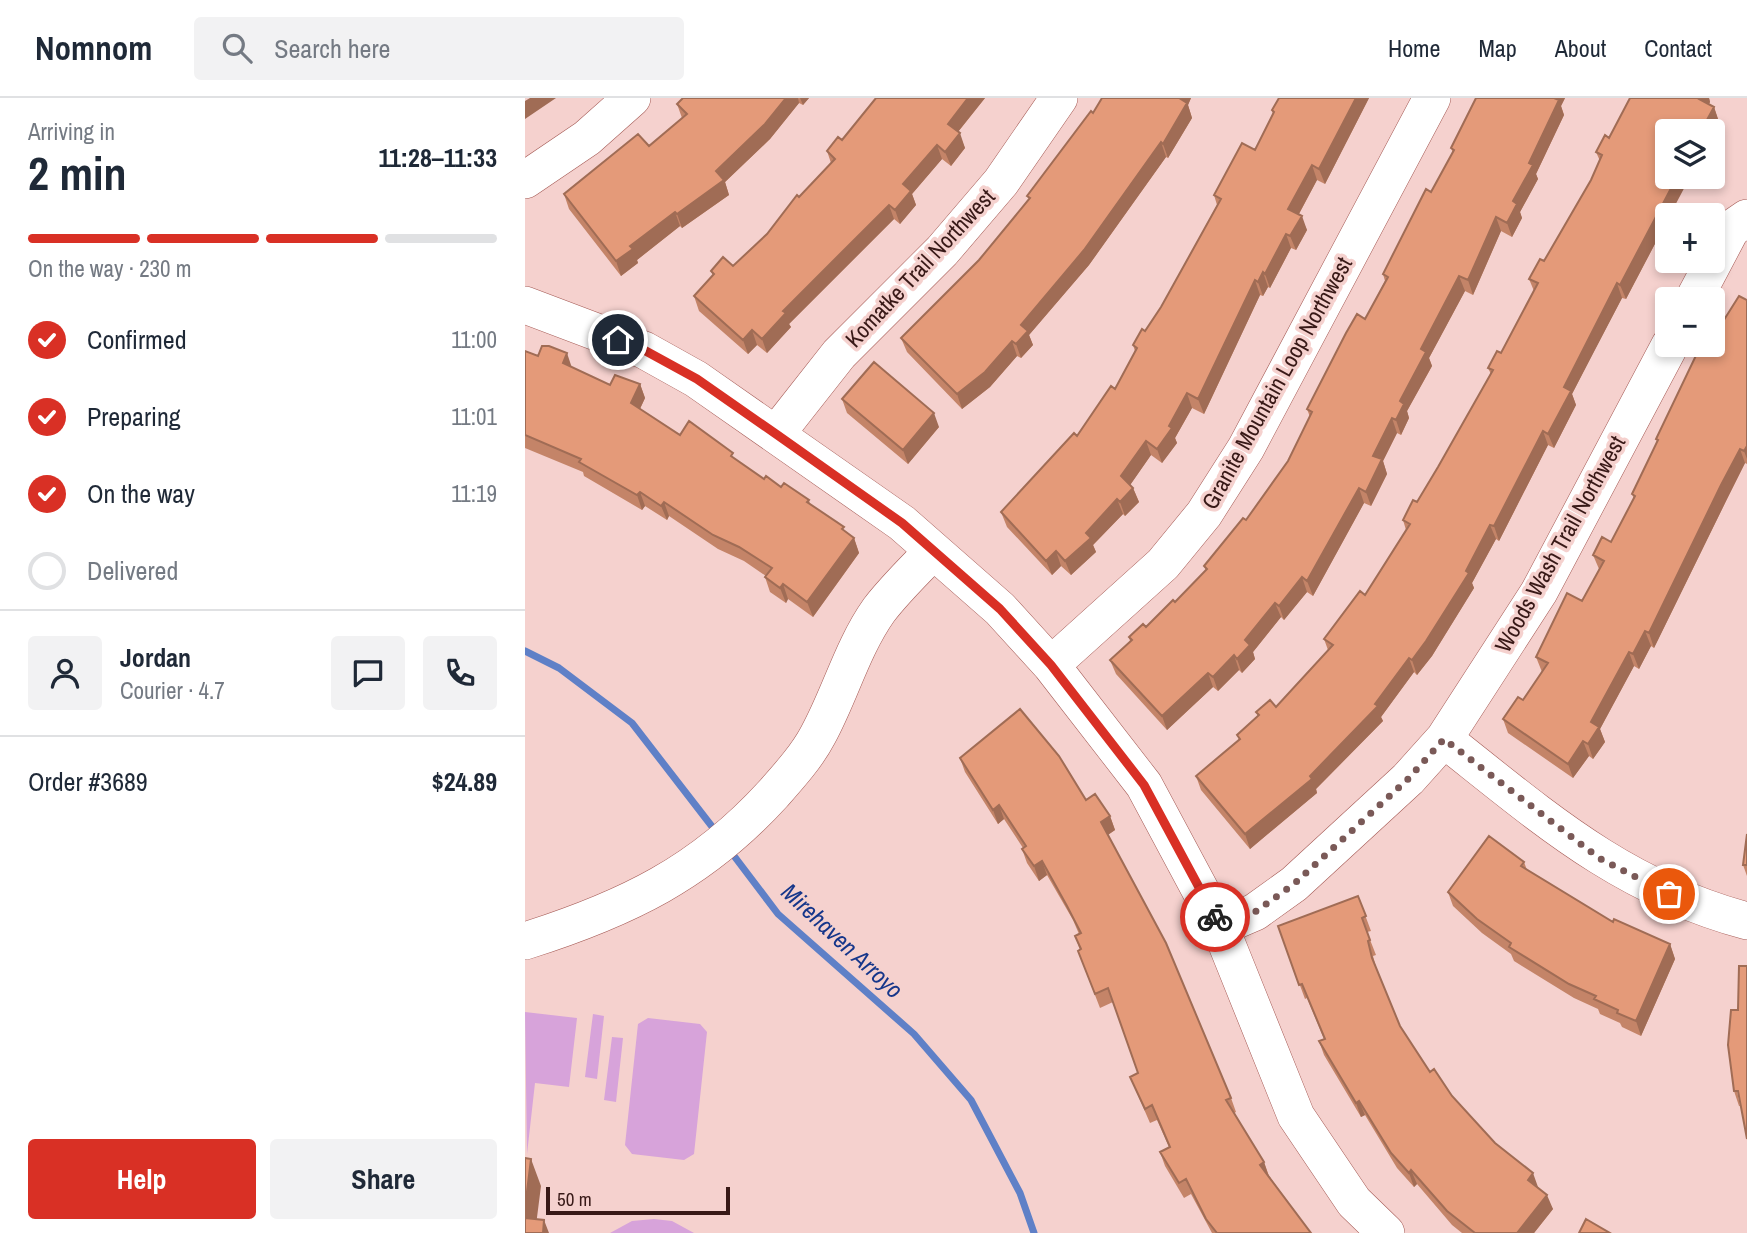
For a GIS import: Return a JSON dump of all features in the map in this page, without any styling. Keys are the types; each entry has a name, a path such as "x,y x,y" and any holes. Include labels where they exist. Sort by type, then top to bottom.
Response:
{"street":[{"path":"525,180 587,138 632,98"},
{"name":"Komatke Trail Northwest","path":"776,434 839,354 942,251 1001,182 1059,98"},
{"name":"Granite Mountain Loop Northwest","path":"1051,665 1163,564 1205,514 1246,447 1432,98"},
{"path":"1700,287 1731,229 1747,218"},
{"path":"525,305 644,350 697,379 902,523 1000,609 1051,665 1144,785 1220,927 1296,1116 1354,1202 1386,1233"},
{"name":"Woods Wash Trail Northwest","path":"1220,927 1255,912 1294,884 1408,779 1444,739 1539,592 1664,357"},
{"path":"525,942 598,917 645,894 696,864 745,824 785,780 818,736 840,685 879,611 933,551"},
{"path":"1444,739 1599,858 1649,885 1697,906 1747,921"}],"shaded area":[{"path":"525,1012 577,1018 569,1087 535,1083 527,1154"},
{"path":"593,1014 604,1016 597,1079 585,1077"},
{"path":"648,1018 700,1024 707,1032 694,1154 684,1160 632,1154 625,1145 638,1024"},
{"path":"612,1037 623,1038 616,1102 604,1100"},
{"path":"632,1221 672,1221 694,1233 610,1233"}],"building":[{"path":"683,98 786,98 765,124 716,171 724,180 677,214 675,212 630,246 633,249 616,261 564,194 638,134 649,146 687,114 677,104"},
{"path":"876,98 968,98 948,124 960,133 945,152 937,145 903,184 911,191 895,210 889,205 783,311 786,313 762,339 752,330 743,340 694,296 714,274 711,271 723,257 733,266 767,234 797,195 799,197 835,159 827,151 838,137 842,140"},
{"path":"1102,98 1179,98 1187,103 1163,144 1161,142 1084,250 1021,325 1028,331 1016,344 1012,341 985,372 957,394 901,338 979,260 1030,198 1027,196"},
{"path":"1279,98 1356,98 1319,169 1312,165 1288,209 1302,216 1290,236 1286,234 1265,274 1263,272 1258,282 1255,280 1198,399 1187,393 1169,426 1172,428 1157,449 1146,441 1121,476 1133,488 1120,502 1117,499 1086,533 1091,538 1065,561 1056,551 1046,561 1001,512 1074,433 1077,436 1111,386 1115,389 1137,348 1133,345 1142,329 1145,331 1161,307 1221,199 1214,195 1242,143 1255,150"},
{"path":"1476,98 1559,100 1529,163 1533,165 1513,201 1517,204 1507,223 1496,217 1468,280 1459,276 1421,349 1426,352 1400,401 1404,404 1396,420 1392,418 1373,456 1382,459 1366,492 1359,488 1307,581 1302,577 1279,606 1275,603 1245,640 1250,645 1237,659 1234,655 1213,677 1208,673 1162,716 1110,660 1132,640 1129,637 1143,624 1146,627 1173,600 1175,602 1207,569 1204,566 1243,518 1246,520 1288,461 1312,412 1307,409 1346,333 1357,314 1365,319 1388,277 1383,274 1426,189 1431,192 1454,150 1451,148"},
{"path":"1630,98 1700,98 1714,107 1708,119 1655,119 1655,189 1671,189 1663,203 1655,203 1655,219 1620,285 1617,283 1564,387 1571,391 1548,434 1543,431 1494,526 1490,525 1466,571 1469,573 1426,641 1412,660 1409,658 1375,704 1378,706 1310,776 1312,779 1245,834 1196,776 1240,739 1237,735 1259,715 1256,712 1270,700 1276,707 1333,645 1324,639 1360,591 1365,595 1410,524 1403,520 1413,500 1417,502 1493,370 1488,368 1497,351 1501,353 1538,283 1529,279 1540,259 1544,261 1591,180 1602,155 1596,152 1605,135 1609,138"},
{"path":"1739,296 1747,300 1747,446 1744,451 1740,449 1721,485 1649,633 1645,631 1633,654 1629,652 1591,722 1599,727 1588,744 1583,741 1568,764 1503,719 1518,697 1523,700 1548,663 1536,657 1567,593 1582,601 1604,561 1593,555 1602,537 1611,542 1635,496 1632,494 1695,357 1725,357 1725,318"},
{"path":"542,346 567,353 563,363 610,385 615,375 640,384 631,403 680,435 689,421 764,479 766,476 781,487 784,483 844,527 842,529 854,538 807,602 783,584 780,588 765,577 772,568 739,547 713,535 664,502 661,506 640,492 637,495 579,462 581,459 525,435 525,351 538,356"},
{"path":"874,362 934,413 903,450 842,399"},
{"path":"1020,709 1059,756 1086,800 1095,794 1110,816 1101,822 1166,943 1231,1098 1226,1100 1264,1162 1260,1165 1311,1233 1217,1233 1206,1219 1186,1179 1179,1183 1160,1152 1170,1147 1152,1105 1145,1109 1130,1077 1138,1073 1108,988 1095,994 1078,951 1081,949 1075,936 1081,933 1042,861 1034,866 1022,849 1026,846 999,805 993,810 960,758"},
{"path":"1747,834 1747,865 1743,865"},
{"path":"1489,836 1524,862 1521,866 1613,922 1614,919 1670,944 1636,1021 1617,1013 1618,1010 1594,999 1596,996 1569,984 1509,947 1511,943 1477,919 1448,892"},
{"path":"1358,896 1366,916 1362,918 1370,940 1372,958 1400,1026 1430,1072 1434,1069 1452,1096 1495,1143 1533,1173 1528,1180 1547,1195 1517,1233 1475,1233 1447,1211 1411,1170 1409,1173 1391,1153 1359,1101 1356,1103 1319,1041 1325,1039 1302,984 1299,985 1278,926"},
{"path":"1739,966 1747,966 1747,1139 1738,1091 1734,1091 1728,1045 1731,1010 1738,1010"},
{"path":"525,1158 531,1159 525,1208"},
{"path":"525,1218 544,1220 543,1233 525,1233"},
{"path":"1586,1219 1610,1233 1579,1233"}],"waterway":[{"name":"Mirehaven Arroyo","path":"525,651 559,668 632,723 717,833"},
{"name":"Mirehaven Arroyo","path":"728,848 778,914 914,1034 971,1100 1020,1193 1034,1233"}],"way so far":[{"path":"1215,917 1220,927 1255,912 1294,884 1408,779 1444,739 1551,824 1599,858 1669,894"}],"route":[{"path":"618,340 644,350 697,379 776,434 902,523 1000,609 1051,665 1144,785 1215,917"}]}
